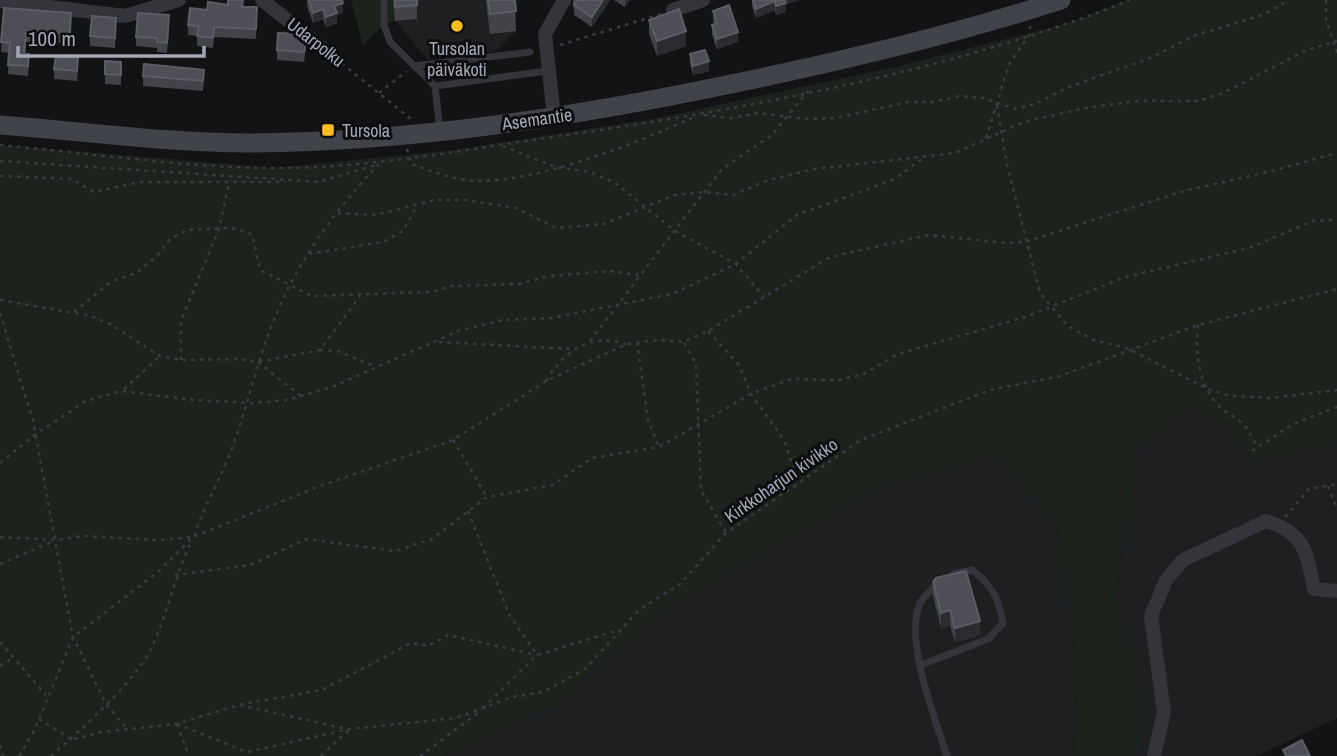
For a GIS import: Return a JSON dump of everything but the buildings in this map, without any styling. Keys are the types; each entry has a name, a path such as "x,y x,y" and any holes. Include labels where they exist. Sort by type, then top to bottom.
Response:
{"main road":[{"name":"Asemantie","path":"0,125 244,143 417,132 554,117 662,99 871,54 1027,5 1061,0"}],"street":[{"path":"0,1 124,16 178,0"},
{"name":"Udarpolku","path":"262,0 324,49"},
{"path":"554,117 541,72 550,21 564,0"},
{"path":"673,10 703,0"},
{"path":"1154,756 1164,712 1151,616 1166,580 1183,559 1266,521 1279,525 1306,548 1314,589 1337,591"}],"lane":[{"path":"384,0 384,24 390,42 435,86 440,130"},
{"path":"414,66 530,52"},
{"path":"435,86 541,72"},
{"path":"921,665 988,639 1003,623 999,601 988,581 972,570 945,576 921,601 916,641 921,665 947,756"}],"path":[{"path":"408,159 411,164 431,171 477,181 529,175 590,157 699,115 732,118 757,113 835,118 908,102 934,103 960,96 983,98 1015,109 1035,104 1071,86 1150,58 1196,35 1263,15 1289,0"},
{"path":"1326,0 1326,20 1331,42 1337,53"},
{"path":"545,50 673,10"},
{"path":"986,138 1009,64 1030,34"},
{"path":"338,212 376,215 435,200 466,200 516,208 556,228 604,224 674,195 704,192 733,195 768,180 815,169 922,159 955,153 1024,122 1085,108 1145,101 1199,101 1223,93 1307,50 1337,41"},
{"name":"Udarpolku","path":"324,49 411,119 417,132"},
{"path":"379,93 414,66"},
{"path":"590,341 638,275 722,169 772,135 808,91"},
{"path":"997,104 1000,131 1018,198 1025,242 1040,293 1068,326 1094,340 1129,349 1208,388 1231,396 1272,398 1337,390"},
{"path":"502,146 555,167 590,172 615,183 675,231 736,264 764,297"},
{"path":"0,537 57,540 83,536 157,540 193,537 320,486 453,440 546,381 627,344 658,340 683,342 708,331 830,257 929,235 1007,243 1025,242 1184,191 1337,153"},
{"path":"0,463 33,436 86,401 122,391 192,400 245,401 302,397 458,331 503,320 552,318 672,294 736,264 797,215 892,180 922,159"},
{"path":"0,161 319,181 379,164 348,196 308,254 290,286 258,362 234,445 205,502 193,537 175,575 150,650 106,705 51,756"},
{"path":"0,176 72,179 94,192 140,182 279,184 289,180"},
{"path":"181,360 181,321 219,229 229,184"},
{"path":"308,254 383,242 403,231 417,206"},
{"path":"175,575 250,565 306,539 395,551 432,539 467,509 487,497 553,485 592,458 659,447 751,394 791,379 838,380 864,374 898,354 1025,317 1049,305 1125,277 1249,247 1313,220 1337,220"},
{"path":"74,312 112,281 136,272 157,256 170,239 187,230 219,229 252,234 260,270 312,296 432,292 451,286 519,284 549,276 610,271 638,275"},
{"name":"Kirkkoharjun kivikko","path":"177,724 247,752 350,729 456,718 565,681 585,669 639,610 680,584 726,533 798,481 874,435 990,390 1060,376 1198,325 1337,289"},
{"path":"320,350 360,296"},
{"path":"0,300 74,312 110,324 160,356 181,360 239,359 258,362 320,350 338,351 376,367"},
{"path":"0,313 33,421 33,436 57,540 73,637 106,705 127,729"},
{"path":"1198,325 1195,346 1208,388 1217,405 1244,425 1258,447"},
{"path":"708,331 739,365 751,394 783,440 798,481"},
{"path":"546,381 558,362 573,349 590,341 609,338 627,344"},
{"path":"436,342 573,349"},
{"path":"637,342 648,420 659,447"},
{"path":"683,342 696,364 696,426 701,490 726,533"},
{"path":"122,391 160,356"},
{"path":"258,362 302,397"},
{"path":"1252,452 1293,424 1337,407"},
{"path":"453,440 487,497"},
{"path":"1279,525 1309,489 1337,484"},
{"path":"1328,486 1337,509"},
{"path":"467,509 510,617 537,656"},
{"path":"19,756 39,719 73,637 158,572 193,537"},
{"path":"0,564 57,540"},
{"path":"421,756 480,711 537,656 622,629"},
{"path":"39,719 71,739 177,724 238,705 322,690 411,643 428,646 448,635 537,656"},
{"path":"0,642 47,696"},
{"path":"0,666 13,658"},
{"path":"238,705 350,729"},
{"path":"177,724 189,756"},
{"path":"321,756 350,729"},
{"path":"0,745 4,756"}],"shaded area":[{"path":"351,0 393,0 395,21 384,25 363,45"},
{"name":"Tursolan päiväkoti","path":"393,0 513,0 516,31 495,52 427,59 395,21"},
{"path":"1127,0 1337,0 1337,443 1255,462 1228,422 1184,405 1138,448 1115,595 1143,709 1138,756 1074,756 1078,666 1058,529 1011,463 989,457 867,491 665,607 553,705 440,756 0,756 0,145 276,168 453,150 658,118 894,67 1070,23"},
{"path":"1184,405 1228,422 1255,462 1337,443 1337,718 1257,756 1138,756 1115,595 1138,447"},
{"path":"989,457 1011,463 1058,529 1078,666 1074,756 440,756 553,705 665,607 867,491"}],"place":[{"name":"Tursolan päiväkoti","path":"457,26"},
{"name":"Tursola","path":"328,130"}]}
